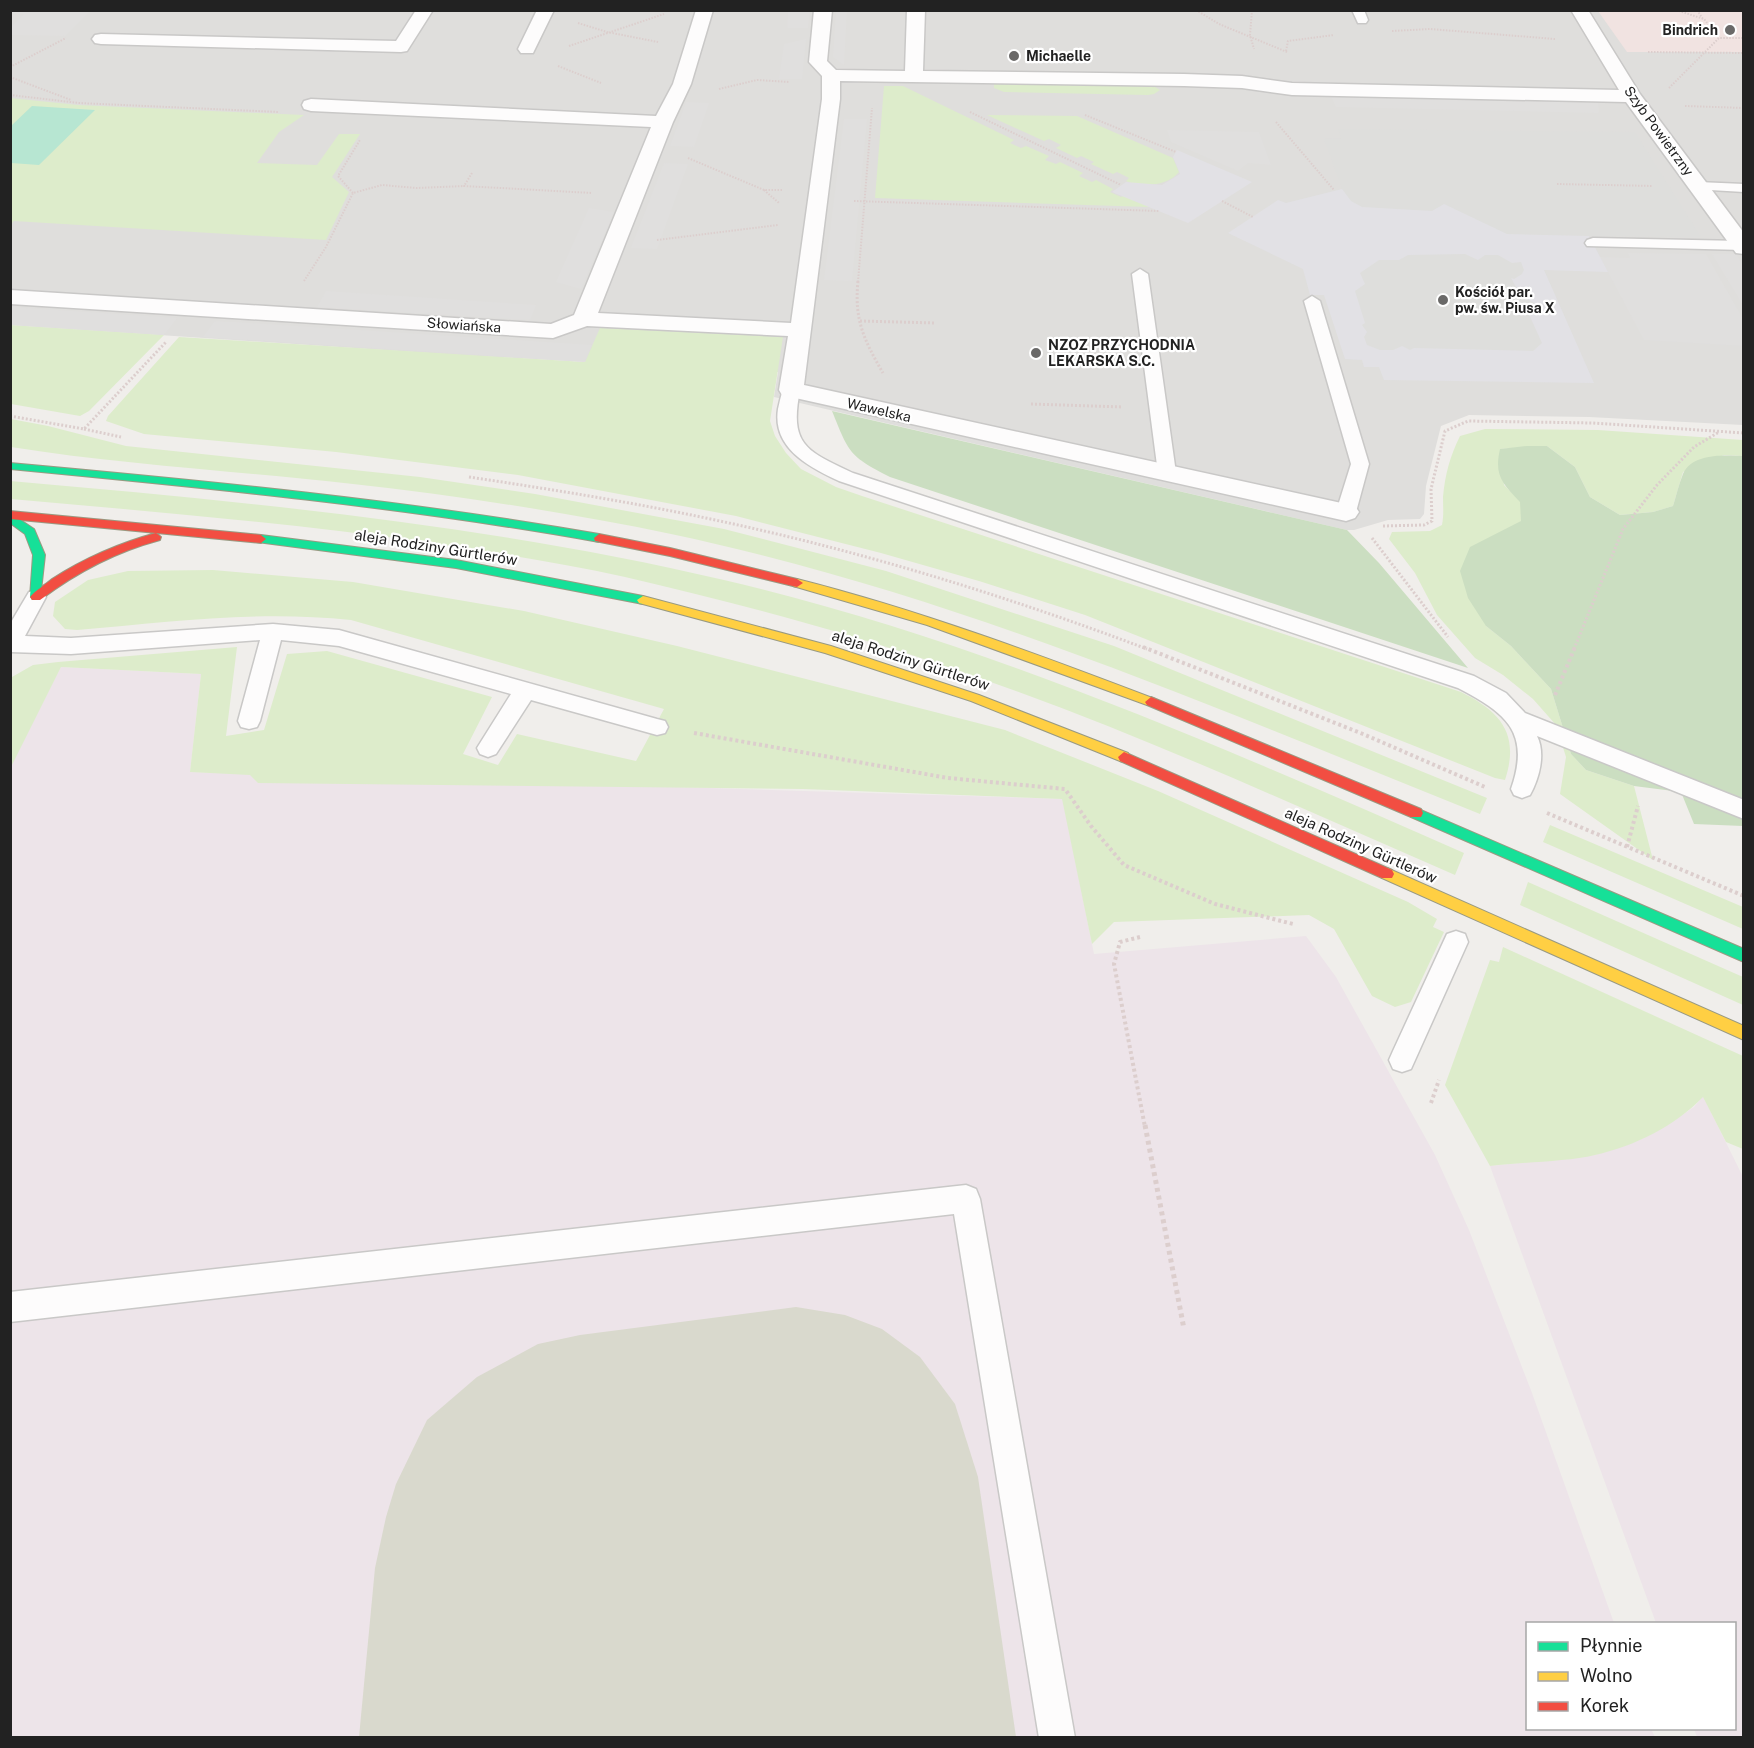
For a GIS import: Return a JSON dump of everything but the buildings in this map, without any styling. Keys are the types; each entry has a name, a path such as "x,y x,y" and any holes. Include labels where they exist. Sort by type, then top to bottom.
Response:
{"street":[{"path":"101,39 401,47 426,10"},
{"path":"823,10 818,62 831,75 1242,82 1292,89 1632,96"},
{"path":"914,76 916,10"},
{"name":"Szyb Powietrzny","path":"1579,10 1632,96 1743,247"},
{"path":"527,49 546,11"},
{"path":"705,12 682,84 654,143 585,319 785,331 801,330"},
{"path":"791,390 831,99 831,75"},
{"path":"311,105 663,122"},
{"name":"Słowiańska","path":"10,297 553,331 585,319"},
{"name":"Wawelska","path":"791,390 1346,512"},
{"path":"10,466 302,494 530,525 670,552 835,592 1004,646 1181,714 1325,773 1743,956"},
{"path":"10,516 30,532 39,555 36,597"},
{"name":"aleja Rodziny Gürtlerów","path":"10,516 261,539 456,564 651,602 827,649 975,698 1106,749 1743,1033"},
{"path":"36,597 78,565 121,545 181,532"}],"lane":[{"path":"1698,186 1743,188"},
{"path":"1593,243 1743,247"},
{"path":"1140,274 1167,473"},
{"path":"1312,301 1360,464 1346,512"},
{"path":"791,390 786,426 796,447 819,465 846,477 1466,682 1498,699 1517,719 1530,744 1528,772 1522,789"},
{"path":"36,597 11,644 70,646 273,632 339,638 657,727"},
{"path":"249,721 273,632"},
{"path":"488,748 525,691"},
{"path":"1517,719 1743,810"},
{"path":"1402,1060 1456,942"},
{"path":"10,1307 966,1199 1057,1737"}],"path":[{"path":"1196,10 1219,24 1250,34 1286,51 1288,41 1337,35"},
{"path":"1250,34 1252,10"},
{"path":"1676,10 1704,20"},
{"path":"1697,10 1719,38"},
{"path":"546,11 607,32 694,49"},
{"path":"566,46 665,14 705,12"},
{"path":"1388,32 1430,29 1563,39"},
{"path":"10,67 67,37"},
{"path":"1667,89 1719,38 1743,38"},
{"path":"1640,52 1743,53"},
{"path":"558,66 602,84"},
{"path":"914,76 918,87 1121,185"},
{"path":"10,77 79,103"},
{"path":"716,90 757,80"},
{"path":"1242,82 1334,190"},
{"path":"1679,106 1743,108"},
{"path":"1083,114 1176,152"},
{"path":"654,143 764,190 781,190"},
{"path":"464,186 472,173"},
{"path":"1557,184 1698,186"},
{"path":"282,314 326,247 353,193 382,185 416,188 464,186 592,193"},
{"path":"764,190 766,194 787,208"},
{"path":"817,200 1159,211"},
{"path":"1222,201 1253,217"},
{"path":"616,243 708,236 779,225"},
{"path":"856,301 864,341 886,379"},
{"path":"10,416 84,429 194,309"},
{"path":"860,321 936,323"},
{"path":"1028,404 1158,408"},
{"path":"1380,526 1424,525 1432,521 1431,489 1445,431 1468,421 1593,423 1743,433"},
{"path":"1554,700 1623,528 1657,485 1694,447 1720,431"},
{"path":"657,727 948,778 1065,789 1091,826 1124,865 1215,904 1293,924"},
{"path":"1627,847 1641,796"},
{"path":"1140,937 1120,942 1114,964 1184,1329"}],"shaded area":[{"path":"11,10 90,11 65,36 11,35 11,27 24,14 11,13"},
{"path":"10,11 1743,11 1743,425 1589,417 1469,415 1441,426 1426,486 1424,514 1420,519 1388,520 1347,530 774,397 778,372 459,355 11,325"},
{"path":"788,11 810,11 808,28 787,28"},
{"path":"836,11 847,11 844,65 833,57"},
{"path":"1598,11 1743,11 1743,52 1627,52"},
{"path":"806,39 802,79 779,79 784,44"},
{"path":"1331,96 1598,102 1599,113 1336,107"},
{"path":"686,102 709,103 694,147 670,146"},
{"path":"844,119 867,119 852,281 824,280"},
{"path":"1338,129 1635,132 1701,237 1590,236 1608,272 1544,269 1594,383 1384,380 1379,367 1364,367 1362,360 1345,359 1324,295 1310,295 1303,269 1228,233 1278,200 1286,203 1342,189 1324,139 1341,138"},
{"path":"1167,130 1259,132 1271,165 1248,163 1238,171 1171,142"},
{"path":"1177,150 1252,182 1188,223 1112,192 1126,182 1162,185 1180,174 1173,157"},
{"path":"664,163 688,164 657,249 631,248"},
{"path":"1342,189 1351,201 1362,207 1432,211 1444,204 1507,234 1589,236 1608,272 1544,270 1594,383 1384,380 1379,367 1364,367 1362,360 1345,359 1324,295 1310,295 1303,269 1228,233 1278,200 1286,203","holes":["1465,254 1478,260 1485,255 1498,255 1512,263 1521,262 1524,270 1522,274 1514,279 1511,278 1521,296 1535,303 1527,310 1542,343 1533,351 1414,348 1410,350 1402,346 1393,350 1380,350 1367,345 1364,337 1367,332 1362,325 1365,323 1355,291 1365,284 1360,273 1379,260 1399,260 1408,255"]},
{"path":"589,208 614,212 581,289 556,282"},
{"path":"1628,253 1706,254 1743,319 1743,346 1644,340 1600,257 1630,258"},
{"path":"1712,254 1736,254 1743,266 1743,305"},
{"path":"326,291 536,305 530,320 317,307"},
{"path":"11,307 177,318 164,335 11,325"},
{"path":"215,321 592,345 585,362 203,337"},
{"path":"61,667 201,674 190,772 1063,799 1094,954 1306,936 1336,977 1435,1155 1469,1230 1532,1393 1614,1622 1526,1622 1526,1730 1652,1730 1655,1737 11,1738 10,767"},
{"path":"1703,1096 1743,1177 1743,1737 1697,1737 1694,1730 1736,1730 1736,1622 1656,1622 1490,1166 1594,1155 1639,1140 1694,1107"},
{"path":"796,1307 845,1315 882,1329 920,1357 955,1404 978,1477 1016,1737 359,1737 375,1568 396,1484 427,1420 477,1377 538,1344 580,1335"}],"green space":[{"path":"994,84 1152,85 1160,90 1148,95 1004,92 994,88"},
{"path":"884,86 903,86 1014,140 1010,143 1021,148 1026,146 1049,156 1045,160 1056,164 1060,162 1083,173 1079,176 1092,182 1096,180 1113,189 1110,192 1121,197 1126,194 1149,207 875,198"},
{"path":"10,98 78,105 304,115 279,132 257,163 317,165 339,134 360,134 332,177 349,192 326,240 14,221 11,224"},
{"path":"32,106 95,110 39,165 11,163 11,126"},
{"path":"987,115 1077,116 1173,158 1179,172 1161,183 1139,185 1132,183 1126,181 1129,178 1117,172 1113,174 1091,164 1094,162 1081,156 1077,158 1056,148 1061,145 1049,139 1044,141"},
{"path":"10,325 164,335 89,411 80,416 11,404"},
{"path":"600,328 783,337 770,421 775,436 786,453 801,469 836,487 862,496 1461,692 1487,708 1504,726 1510,750 1505,780 1085,615 881,553 736,516 518,475 336,452 144,434 106,421 179,337 585,362"},
{"path":"832,411 1347,530 1379,563 1468,668 890,477 866,464 852,452 842,436"},
{"path":"11,419 126,446 420,477 535,494 724,529 886,571 1114,646 1487,798 1480,814 1082,656 880,588 776,559 632,526 473,499 353,484 96,459 11,447"},
{"path":"1485,429 1598,430 1743,440 1743,456 1724,455 1683,472 1673,506 1653,512 1620,515 1590,497 1575,467 1547,446 1500,449 1504,485 1521,502 1521,521 1486,626 1511,646 1551,689 1571,754 1586,770 1634,786 1653,860 1560,794 1566,757 1556,725 1533,699 1503,675 1475,658 1437,615 1415,573 1389,539 1392,532 1430,531 1442,525 1445,481 1456,443 1460,436"},
{"path":"1547,446 1575,467 1590,497 1620,515 1653,512 1673,506 1683,474 1694,462 1709,457 1743,456 1743,826 1694,824 1681,792 1634,786 1586,770 1571,754 1551,689 1511,646 1486,626 1468,598 1460,571 1470,547 1521,521 1520,502 1504,484 1499,472 1500,449"},
{"path":"10,481 280,507 459,530 547,544 724,580 914,633 1008,665 1192,736 1464,853 1455,875 1209,768 1022,693 877,644 709,597 575,567 424,542 269,523 11,499"},
{"path":"213,570 353,582 524,611 677,646 1005,730 1158,791 1408,902 1437,919 1433,927 1444,932 1411,1002 1395,1007 1372,996 1334,929 1309,915 1114,922 1092,944 1062,799 803,789 258,783 250,775 190,772 201,674 61,667 11,767 12,677 33,665 58,662 237,647 226,736 264,730 287,654 327,651 492,697 463,754 498,765 517,734 636,761 664,709 351,620 282,616 248,617 77,630 65,629 53,616 55,602 88,580 128,571"},
{"path":"1550,825 1743,907 1743,929 1543,842"},
{"path":"1528,882 1743,977 1743,1005 1520,905"},
{"path":"1503,947 1743,1056 1743,1149 1726,1142 1703,1097 1680,1117 1654,1134 1610,1151 1571,1159 1490,1166 1445,1085 1490,960 1499,962"}],"traffic: fast":[{"path":"10,466 232,487 379,504 599,538"},
{"path":"10,517 30,532 39,555 36,597"},
{"path":"261,539 456,564 643,600"},
{"path":"1416,813 1744,956"}],"traffic: slow":[{"path":"797,583 932,622 1151,702"},
{"path":"643,600 827,649 975,698 1124,757"},
{"path":"1387,874 1744,1033"}],"traffic: jam":[{"path":"10,515 261,539"},
{"path":"36,597 93,560 123,547 156,537"},
{"path":"599,538 670,552 797,583"},
{"path":"1151,702 1416,813"},
{"path":"1124,757 1387,874"}],"place":[{"name":"Bindrich","path":"1730,30"},
{"name":"Michaelle","path":"1014,56"},
{"name":"Kościół par. pw. św. Piusa X","path":"1443,300"},
{"name":"NZOZ PRZYCHODNIA LEKARSKA S.C.","path":"1036,353"}]}
